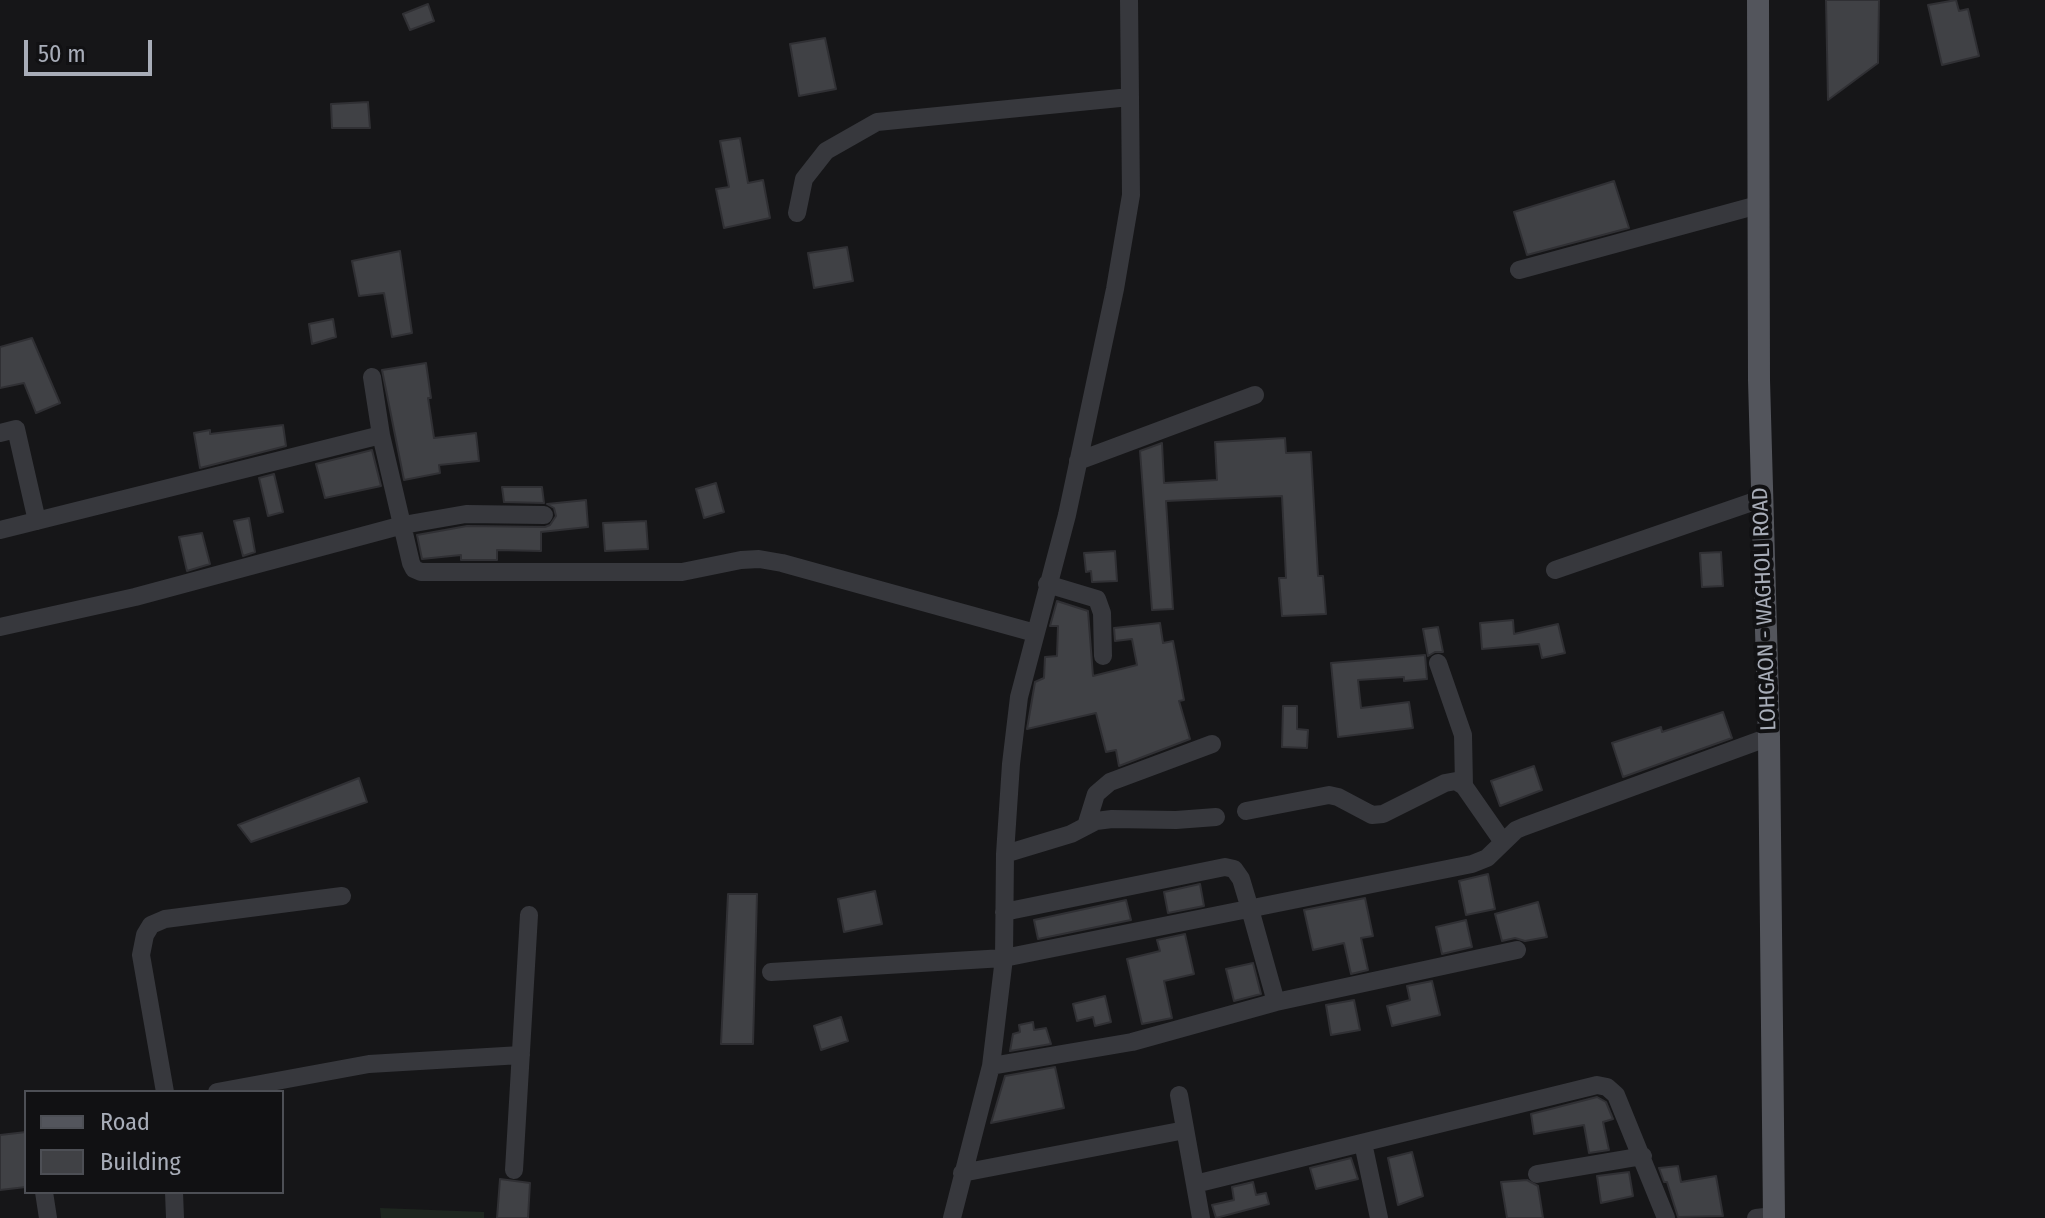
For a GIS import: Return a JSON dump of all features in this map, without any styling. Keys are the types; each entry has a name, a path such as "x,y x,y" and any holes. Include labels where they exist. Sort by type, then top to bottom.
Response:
{"main road":[{"name":"LOHGAON - WAGHOLI ROAD","path":"1758,0 1761,499 1769,737 1768,1217"}],"street":[{"path":"952,1218 991,1066 1004,958 1005,854 1019,697 1067,515 1115,289 1131,195 1129,0"},
{"path":"797,213 804,179 826,151 877,122 1130,97"},
{"path":"1519,270 1758,205"},
{"path":"372,377 381,435 411,563 414,569 421,572 682,572 759,559 1035,633"},
{"path":"1078,461 1255,395"},
{"path":"0,433 16,429 37,521"},
{"path":"0,530 381,435"},
{"path":"1555,570 1761,499"},
{"path":"0,627 135,597 403,525 466,514 544,515"},
{"path":"1047,584 1097,599 1102,613 1103,656"},
{"path":"1438,663 1463,735 1464,786"},
{"path":"771,972 1004,958 1472,864 1487,858 1523,827 1769,737"},
{"path":"1086,826 1096,794 1110,782 1212,744"},
{"path":"1246,811 1329,795 1372,815 1383,814 1445,783 1456,781 1464,786 1503,842"},
{"path":"1005,854 1112,819 1216,817"},
{"path":"1004,912 1225,867 1234,869 1241,879 1276,1002"},
{"path":"165,1090 141,955 145,935 151,925 165,919 342,896"},
{"path":"514,1170 529,915"},
{"path":"991,1066 1132,1042 1276,1002 1517,950"},
{"path":"228,1090 369,1064 521,1055"},
{"path":"1195,1184 1597,1085 1607,1087 1616,1095 1666,1218"},
{"path":"1179,1095 1198,1217"},
{"path":"962,1173 1185,1130"},
{"path":"1363,1143 1379,1218"},
{"path":"1537,1174 1643,1156"},
{"path":"44,1194 48,1218"},
{"path":"174,1194 175,1218"}],"shaded area":[{"path":"380,1208 484,1212 484,1218 381,1218"}],"building":[{"path":"1826,0 1879,0 1878,63 1828,100"},
{"path":"1956,0 1959,11 1968,9 1979,56 1942,65 1928,5"},
{"path":"428,4 434,21 410,30 403,14"},
{"path":"825,38 836,89 799,96 790,44"},
{"path":"368,102 370,128 332,128 331,104"},
{"path":"740,138 748,183 763,180 770,218 724,228 716,189 729,187 720,141"},
{"path":"1614,181 1629,228 1527,255 1514,212"},
{"path":"847,247 853,281 814,288 808,253"},
{"path":"400,251 412,333 392,337 384,293 359,296 352,261"},
{"path":"333,319 336,337 312,344 309,324"},
{"path":"32,338 60,403 36,413 24,383 0,388 0,347"},
{"path":"426,363 434,438 476,433 479,461 439,465 440,473 404,480 382,370"},
{"path":"283,425 286,446 200,468 194,433 210,430 210,434"},
{"path":"1285,438 1286,453 1311,452 1318,576 1323,576 1326,614 1282,616 1279,578 1286,578 1282,496 1166,501 1173,609 1152,610 1140,451 1162,443 1164,483 1217,480 1215,442"},
{"path":"372,450 381,486 325,498 316,464"},
{"path":"274,474 283,512 268,516 259,478"},
{"path":"716,483 724,512 704,518 696,489"},
{"path":"502,487 542,487 544,503 504,502"},
{"path":"586,500 588,527 541,532 541,551 497,550 497,560 461,560 461,555 422,559 417,535 467,526 545,527 556,516 554,508 547,504"},
{"path":"249,518 255,552 243,556 234,521"},
{"path":"646,521 648,549 605,551 603,523"},
{"path":"202,533 210,564 187,571 179,537"},
{"path":"1115,551 1117,581 1092,582 1091,571 1086,572 1084,553"},
{"path":"1721,552 1723,586 1702,587 1700,553"},
{"path":"1057,601 1088,611 1093,676 1137,665 1132,639 1115,641 1114,628 1160,623 1163,643 1173,641 1184,700 1179,701 1190,739 1119,766 1116,750 1106,752 1096,713 1027,729 1035,682 1044,678 1045,657 1057,656 1058,626 1050,626"},
{"path":"1513,620 1514,634 1558,624 1565,653 1542,658 1539,644 1482,649 1480,623"},
{"path":"1438,627 1443,652 1428,656 1423,629"},
{"path":"1425,655 1427,679 1358,680 1361,708 1409,702 1413,728 1338,737 1331,663"},
{"path":"1283,706 1297,706 1297,729 1308,730 1307,748 1282,747"},
{"path":"1723,712 1732,738 1623,777 1612,743 1661,727 1662,732"},
{"path":"1534,766 1542,790 1500,806 1491,781"},
{"path":"359,778 367,802 251,842 238,825"},
{"path":"1488,874 1495,909 1466,915 1459,881"},
{"path":"1200,884 1204,906 1168,913 1164,892"},
{"path":"875,891 882,924 844,932 838,899"},
{"path":"728,894 757,894 753,1044 721,1044"},
{"path":"1365,898 1373,936 1361,938 1368,970 1351,974 1344,943 1313,950 1304,910"},
{"path":"1126,900 1131,920 1038,939 1034,920"},
{"path":"1538,902 1547,937 1502,941 1495,914"},
{"path":"1466,920 1472,947 1442,954 1436,927"},
{"path":"1185,934 1194,974 1164,981 1172,1018 1142,1024 1127,959 1160,951 1157,940"},
{"path":"1253,963 1261,994 1234,1001 1226,969"},
{"path":"1432,981 1440,1015 1392,1026 1387,1006 1410,1000 1407,986"},
{"path":"1105,996 1111,1022 1095,1026 1093,1017 1077,1021 1073,1004"},
{"path":"1354,1000 1360,1030 1331,1035 1326,1005"},
{"path":"841,1017 848,1041 821,1050 814,1026"},
{"path":"1033,1022 1034,1030 1046,1028 1051,1044 1010,1051 1013,1034 1020,1032 1019,1025"},
{"path":"1055,1067 1064,1108 991,1123 1005,1076"},
{"path":"1597,1097 1606,1102 1613,1119 1603,1122 1609,1150 1589,1153 1584,1125 1534,1134 1531,1114"},
{"path":"24,1132 24,1187 0,1190 0,1135"},
{"path":"1412,1152 1423,1196 1398,1205 1388,1158"},
{"path":"1351,1158 1358,1179 1316,1189 1310,1168"},
{"path":"1678,1166 1681,1182 1716,1176 1723,1216 1678,1217 1659,1168"},
{"path":"1629,1172 1633,1196 1601,1203 1597,1176"},
{"path":"500,1179 530,1183 528,1218 497,1218"},
{"path":"1527,1180 1538,1186 1543,1218 1507,1218 1501,1182"},
{"path":"1253,1182 1256,1195 1266,1193 1269,1204 1216,1218 1212,1205 1234,1200 1232,1187"}]}
